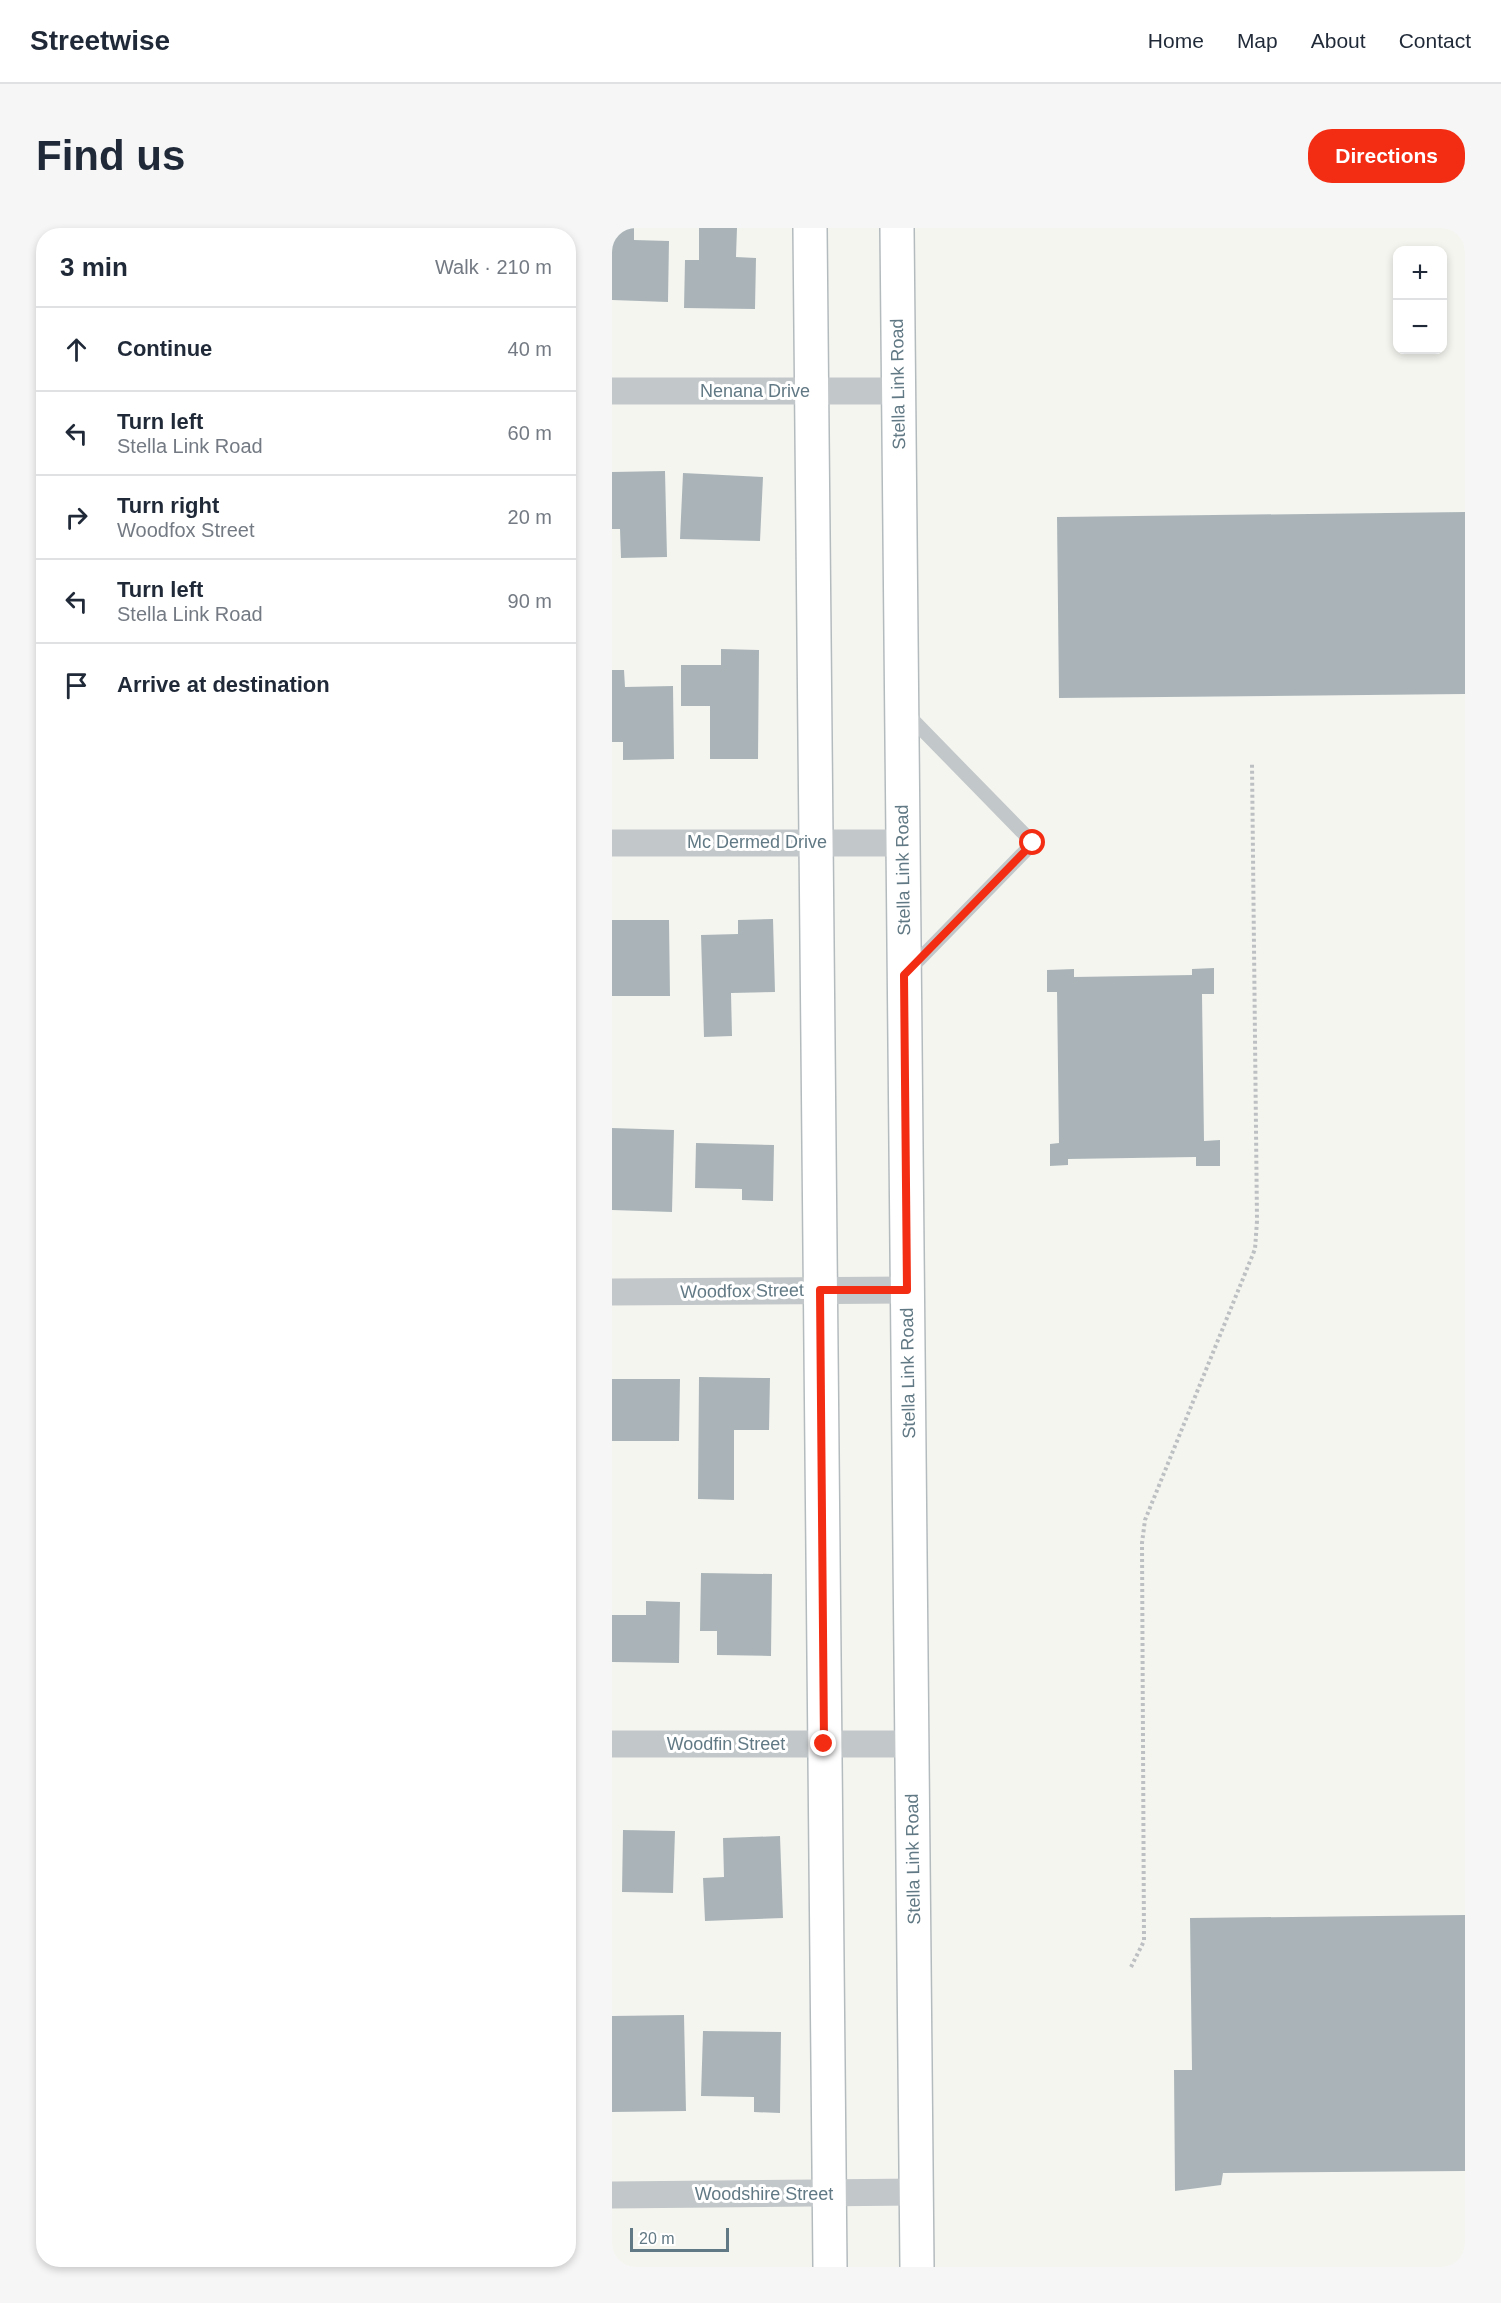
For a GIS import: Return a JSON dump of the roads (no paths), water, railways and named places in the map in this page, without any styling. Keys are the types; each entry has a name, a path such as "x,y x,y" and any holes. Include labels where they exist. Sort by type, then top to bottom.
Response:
{"main road":[{"path":"810,228 830,2267"},
{"name":"Stella Link Road","path":"897,228 917,2267"}],"street":[{"name":"Nenana Drive","path":"612,391 898,391"},
{"name":"Mc Dermed Drive","path":"612,843 903,843"},
{"name":"Woodfox Street","path":"612,1292 907,1290"},
{"name":"Woodfin Street","path":"612,1744 912,1744"},
{"name":"Woodshire Street","path":"612,2195 916,2192"}],"lane":[{"path":"901,708 1033,843 904,975"}]}
